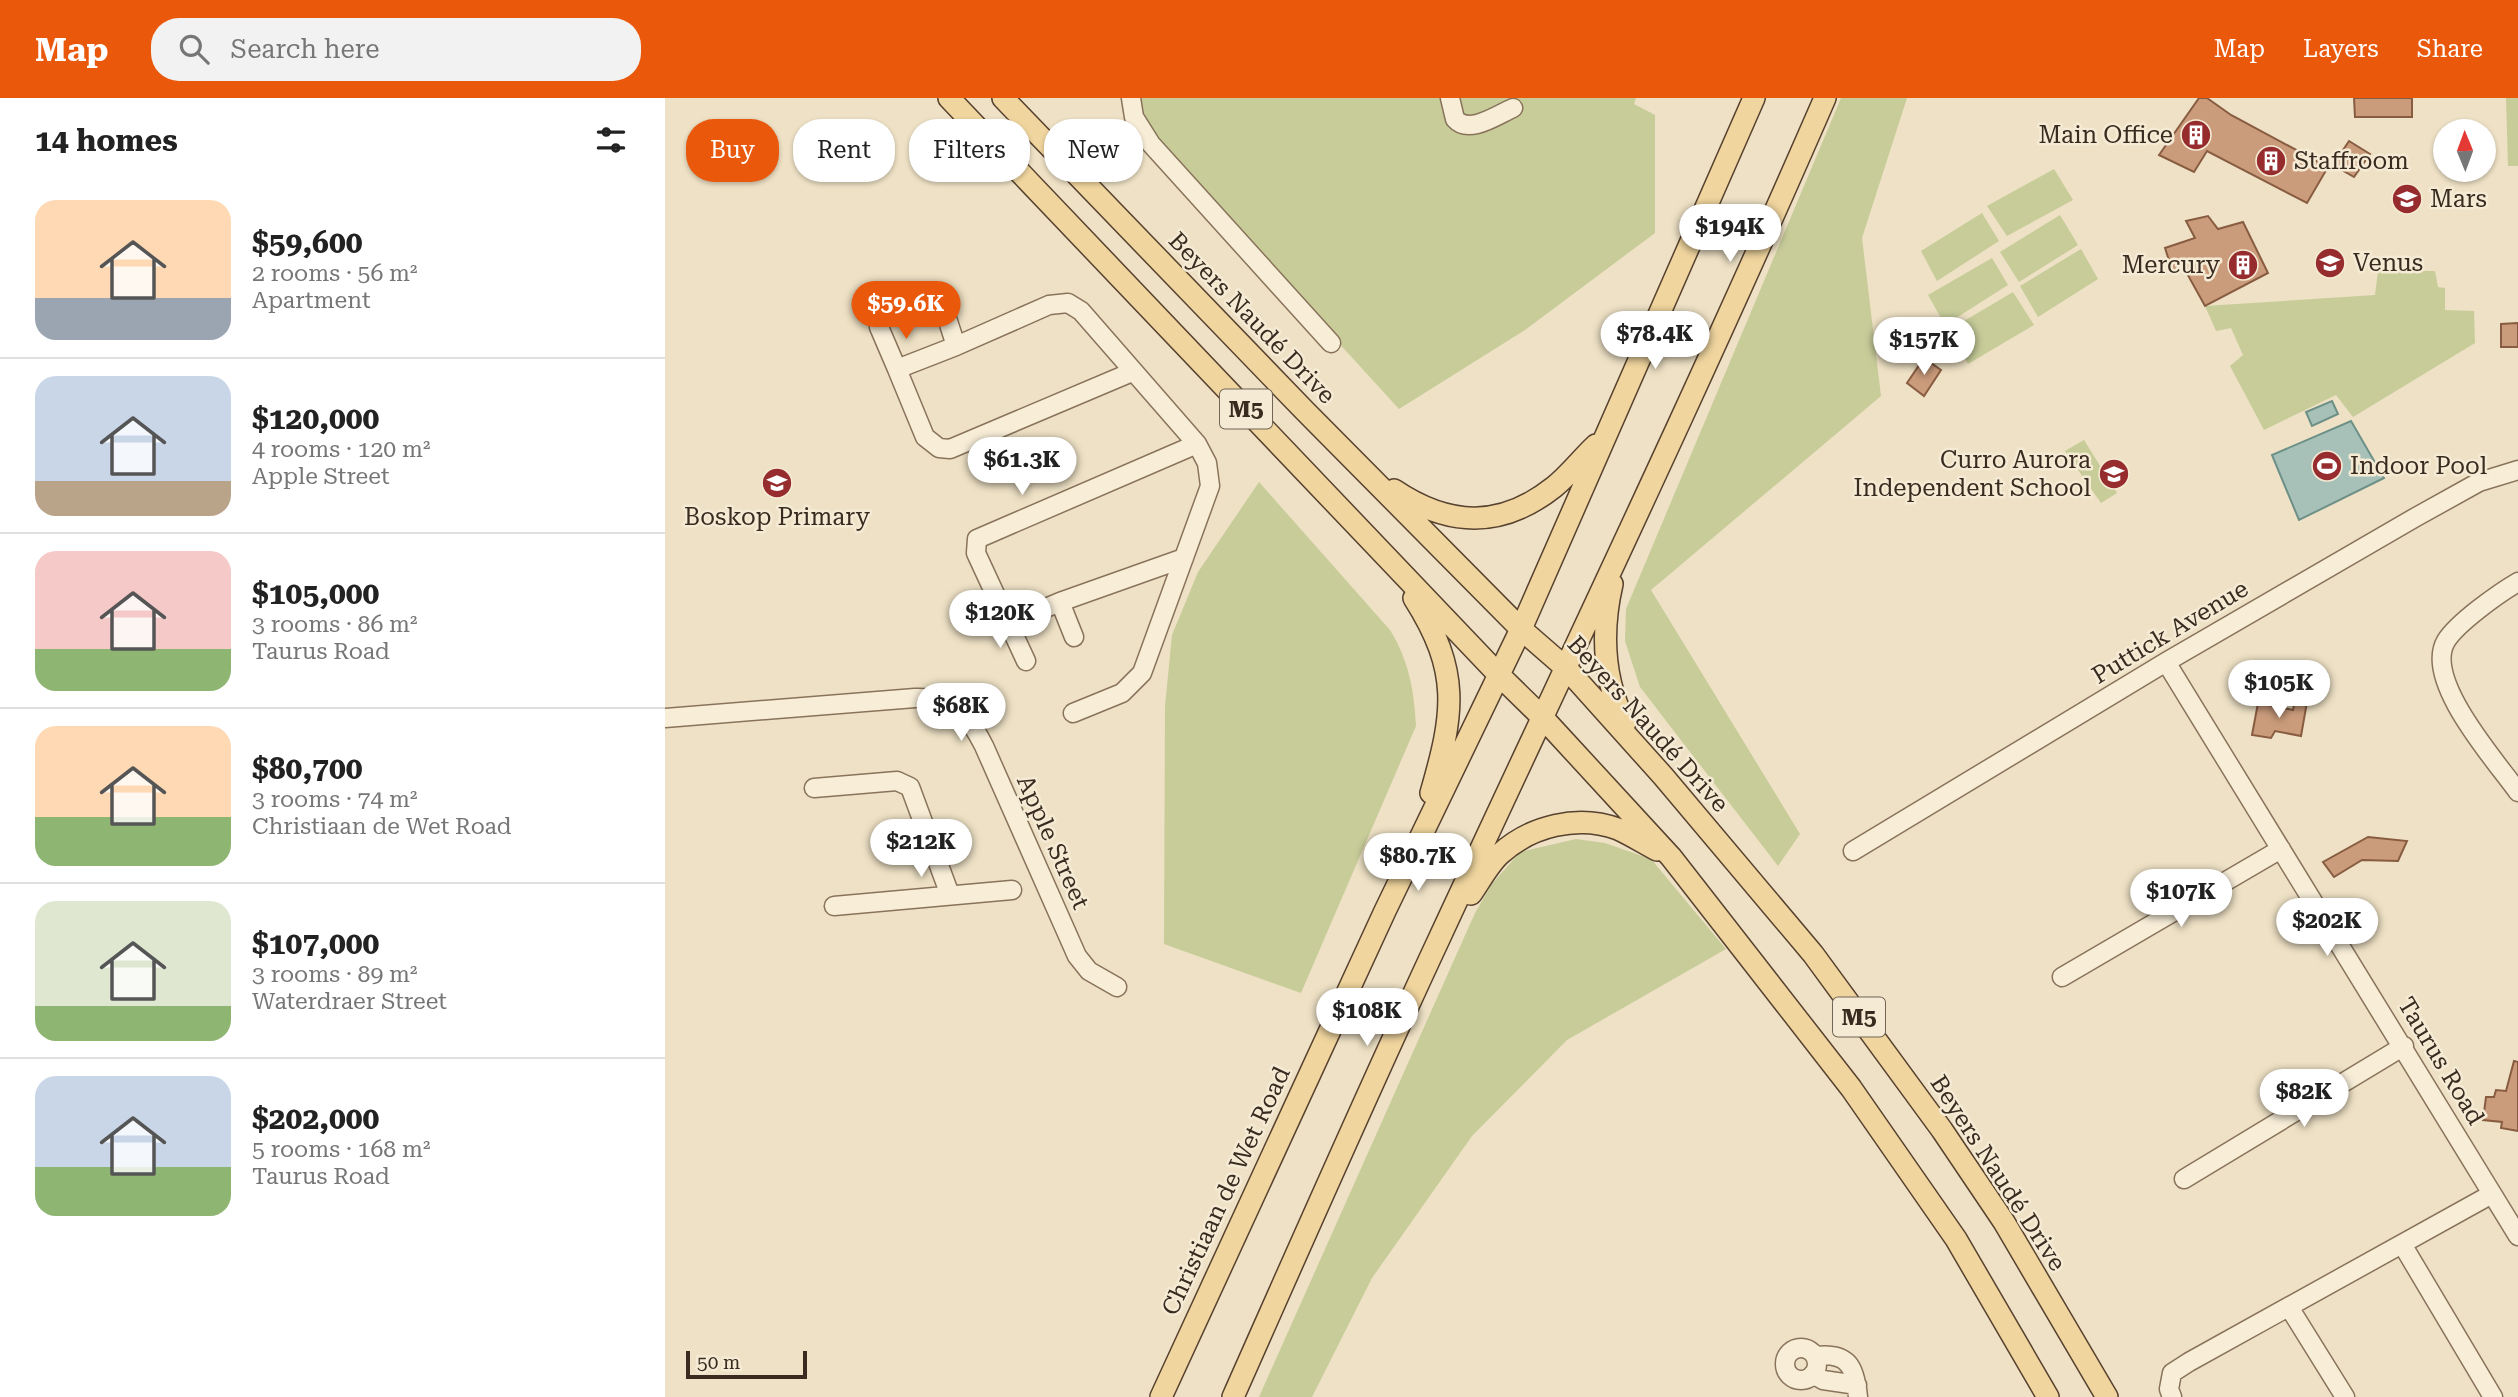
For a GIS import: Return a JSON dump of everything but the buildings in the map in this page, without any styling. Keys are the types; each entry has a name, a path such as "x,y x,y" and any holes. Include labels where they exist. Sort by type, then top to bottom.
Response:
{"main road":[{"name":"M5","path":"949,98 1544,719 1671,857 1851,1088 1956,1239 2048,1397"},
{"name":"Beyers Naudé Drive","path":"1003,98 1521,629 1567,669 1813,954 1942,1130 2004,1222 2107,1397"},
{"name":"Christiaan de Wet Road","path":"1161,1397 1412,856 1521,629 1754,98"},
{"path":"1233,1397 1438,940 1544,719 1621,545 1725,327 1825,98"},
{"path":"1364,469 1411,501 1442,513 1474,519 1495,518 1531,503 1556,486 1603,438"},
{"path":"1621,545 1611,591 1605,659 1608,682 1617,707 1637,747"},
{"path":"1391,561 1439,640 1449,684 1446,741 1412,856"},
{"path":"1438,940 1499,854 1533,831 1562,823 1590,823 1617,829 1671,857"}],"street":[{"path":"1131,98 1134,117 1151,144 1331,343"},
{"path":"1450,98 1455,119 1463,126 1472,126 1513,108"},
{"path":"897,369 1049,304 1068,303 1081,311 1197,444 1207,463 1210,486 1142,673 1122,693 1073,713"},
{"path":"946,316 956,346"},
{"path":"879,327 925,437 939,448 950,449 1132,372"},
{"path":"1026,662 976,553 977,539 1197,444"},
{"name":"Puttick Avenue","path":"1853,851 2167,662 2479,482 2518,470"},
{"path":"1010,623 1060,602 1184,558"},
{"path":"2518,582 2460,626 2446,641 2442,654 2442,669 2453,699 2518,792"},
{"path":"1060,602 1074,637"},
{"name":"Taurus Road","path":"2167,662 2518,1236"},
{"name":"Apple Street","path":"665,718 915,698 933,698 948,702 969,719 984,746 1077,956 1089,971 1117,987"},
{"path":"814,788 897,781 905,783 910,787 950,895"},
{"path":"2062,977 2281,849"},
{"path":"834,906 1011,890"},
{"path":"2184,1179 2404,1046"},
{"path":"2172,1397 2169,1389 2172,1374 2492,1194"},
{"path":"2402,1244 2493,1397"},
{"path":"2289,1307 2345,1397"},
{"path":"1799,1348 1808,1349 1815,1356 1817,1366 1813,1374 1804,1379 1794,1378 1787,1371 1786,1362 1790,1353 1799,1348"},
{"path":"1815,1356 1833,1354 1843,1358 1852,1368 1857,1391"},
{"path":"1813,1374 1857,1391"}],"green space":[{"path":"1136,98 1636,98 1634,104 1655,115 1655,233 1525,330 1399,409 1144,130"},
{"path":"1841,98 1907,98 1862,238 1881,396 1651,590 1800,834 1778,866 1640,687 1625,641 1626,609"},
{"path":"2506,98 2518,98 2518,166 2508,166"},
{"path":"2054,169 2073,200 2007,236 1987,206"},
{"path":"1982,213 1999,241 1937,281 1921,251"},
{"path":"2060,215 2078,245 2019,282 2000,252"},
{"path":"2081,249 2098,279 2038,317 2020,286"},
{"path":"1992,258 2008,285 1945,325 1928,295"},
{"path":"2378,271 2435,271 2438,287 2445,288 2445,310 2474,311 2475,343 2353,417 2336,395 2264,430 2230,366 2243,355 2231,328 2216,331 2205,306 2375,295"},
{"path":"2013,292 2034,325 1968,364 1949,330"},
{"path":"2084,440 2117,493 2101,503 2065,451"},
{"path":"1259,482 1390,630 1406,665 1415,713 1416,726 1301,993 1164,944 1165,706 1172,635 1198,572"},
{"path":"1576,839 1605,843 1651,859 1726,949 1567,1040 1472,1136 1372,1278 1312,1397 1259,1397 1475,913 1491,885 1520,852"}],"water":[{"path":"2332,401 2338,414 2312,426 2306,412"},
{"name":"Indoor Pool","path":"2351,421 2384,478 2299,520 2272,455"}],"place":[{"name":"Main Office","path":"2196,135"},
{"name":"Staffroom","path":"2271,161"},
{"name":"Mars","path":"2407,199"},
{"name":"Venus","path":"2330,263"},
{"name":"Mercury","path":"2243,265"},
{"name":"Indoor Pool","path":"2327,466"},
{"name":"Curro Aurora Independent School","path":"2114,474"},
{"name":"Boskop Primary","path":"777,483"}]}
